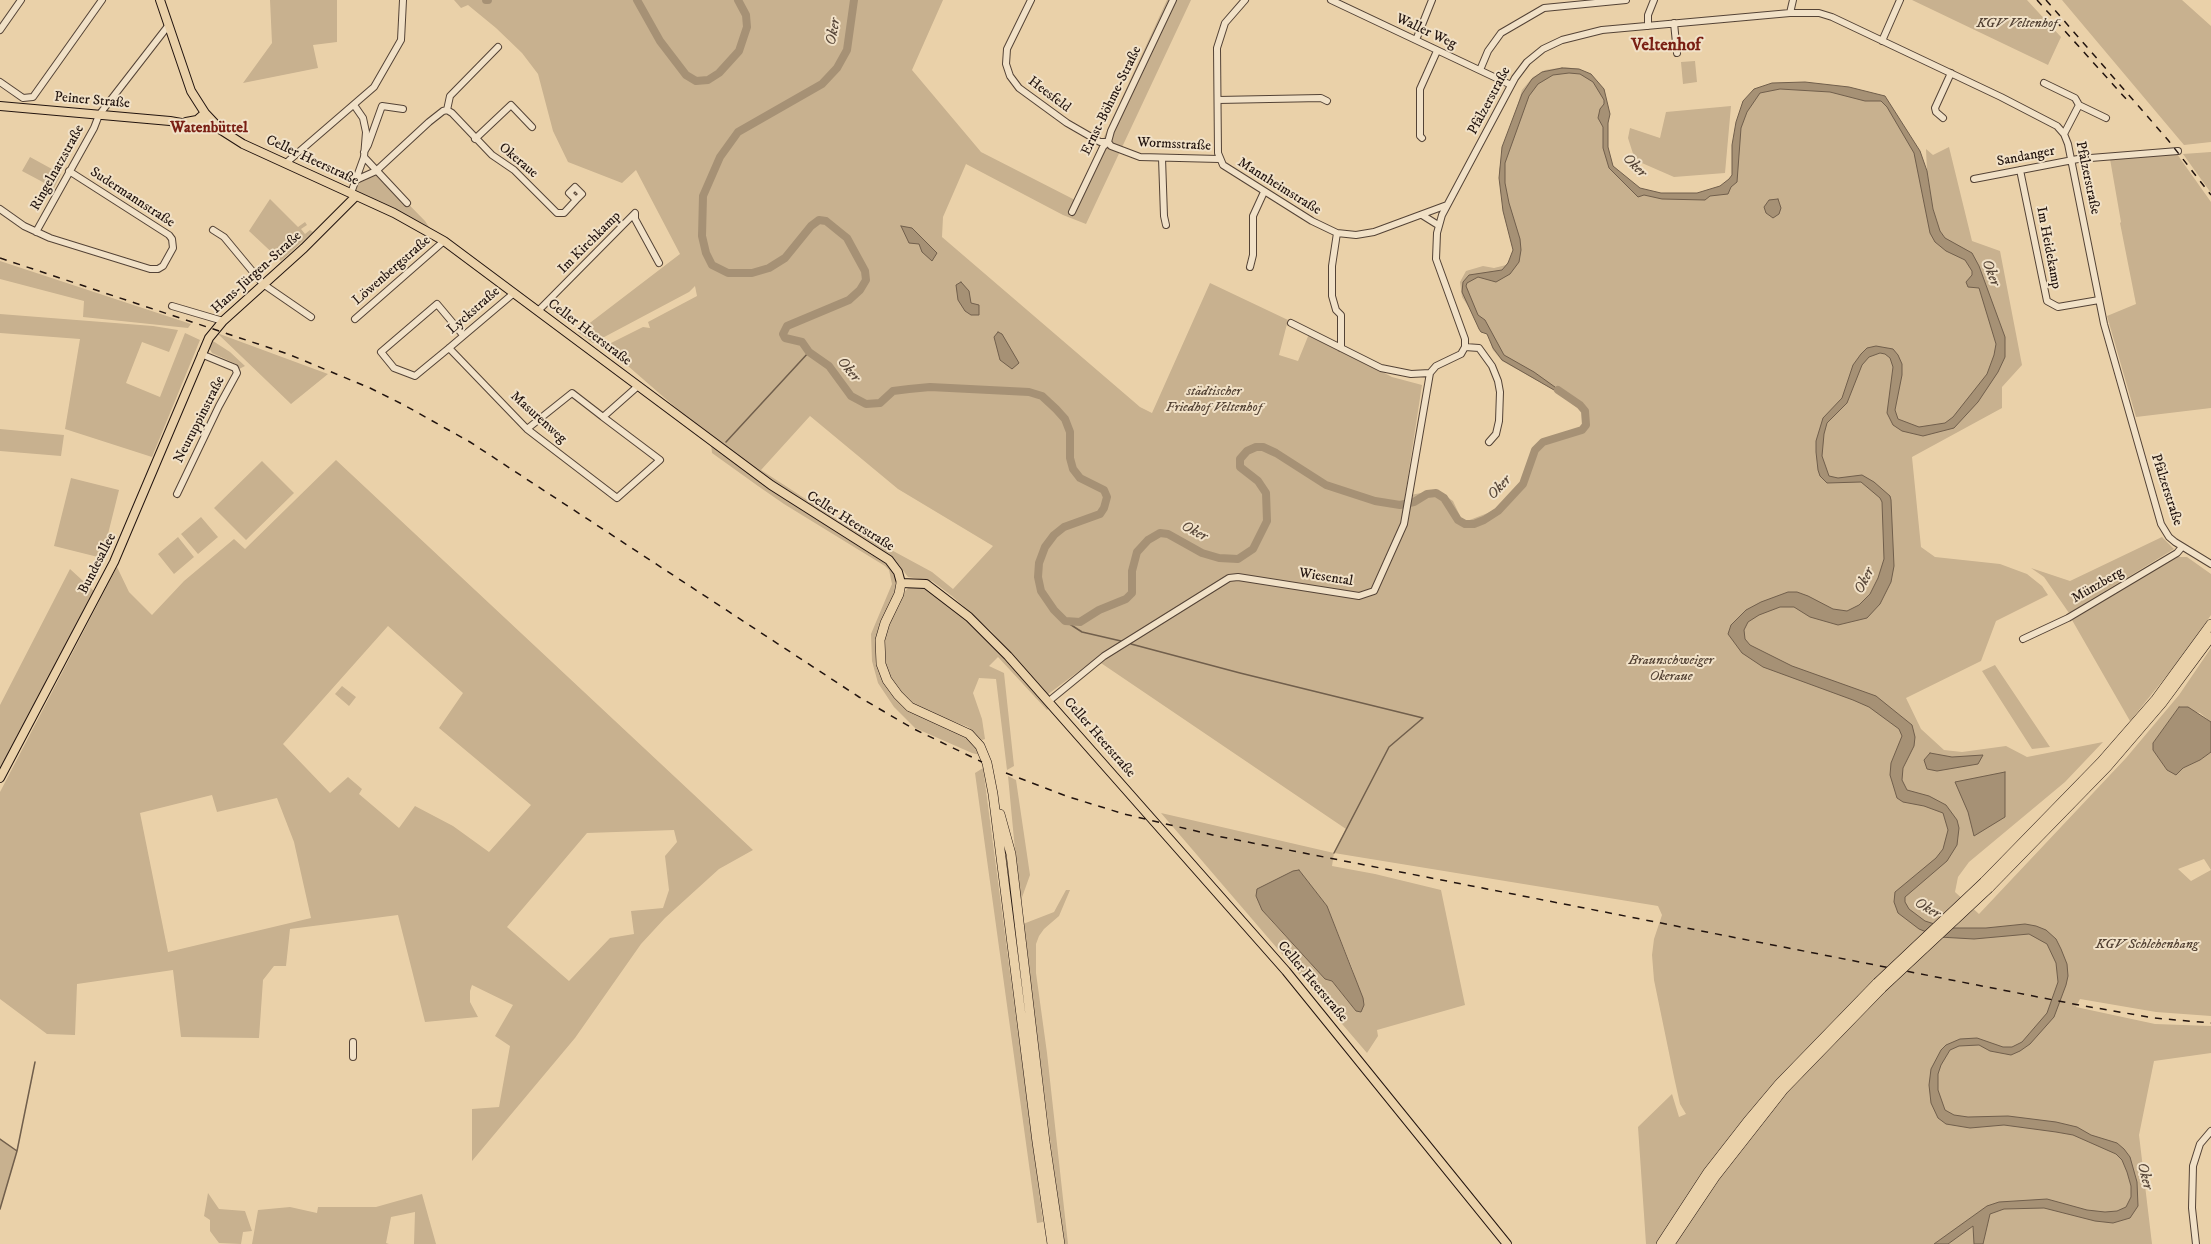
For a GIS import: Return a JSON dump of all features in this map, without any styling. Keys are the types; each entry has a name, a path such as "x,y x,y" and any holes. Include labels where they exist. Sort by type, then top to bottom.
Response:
{"highway":[{"path":"901,583 899,594 887,617 881,634 880,652 885,675 894,691 910,707 960,728 977,742 987,763 993,794 1039,1156 1052,1244"},
{"path":"1986,885 2101,762 2156,699 2211,624"},
{"path":"1661,1244 1711,1174 1779,1084 1830,1029 1986,885 2107,767 2167,697 2211,637"},
{"path":"993,794 1010,847 1045,1142 1060,1244"},
{"path":"1670,1244 1711,1174"}],"main road":[{"name":"Celler Heerstraße","path":"160,0 188,84 207,116 233,138 394,213 444,242 781,493 889,560 898,572 901,583 926,584 952,602 990,637 1286,971 1507,1244"},
{"name":"Peiner Straße","path":"0,106 182,122 197,120 207,116"},
{"name":"Hans-Jürgen-Straße","path":"201,354 212,333 223,321 337,216 354,194"},
{"name":"Bundesallee","path":"0,778 114,562 201,354"}],"street":[{"path":"0,30 21,0"},
{"path":"0,82 23,98 32,97 102,0"},
{"path":"286,163 374,87 398,48 401,40 403,0"},
{"name":"Heesfeld","path":"1031,0 1007,49 1006,64 1010,76 1019,88 1067,123 1100,142 1108,142"},
{"name":"Ernst-Böhme-Straße","path":"1072,212 1103,147 1108,142 1111,131 1173,0"},
{"name":"Mannheimstraße","path":"1245,0 1228,18 1219,38 1216,56 1219,159 1228,170 1324,228 1337,234 1366,234 1447,205"},
{"name":"Waller Weg","path":"1331,0 1511,85"},
{"path":"1416,40 1432,0"},
{"path":"1550,7 1552,0"},
{"path":"1480,70 1488,51 1501,33 1544,8 1626,0"},
{"path":"1648,26 1648,14 1653,0"},
{"path":"1790,13 1793,0"},
{"path":"1882,41 1900,0"},
{"name":"Pfälzerstraße","path":"1465,346 1465,339 1436,258 1435,243 1438,225 1447,205 1518,72 1531,58 1562,40 1594,31 1790,13 1805,12 1825,15 2046,118 2057,126 2064,134 2072,160 2099,300 2108,337 2162,524 2169,537 2182,547 2211,564"},
{"path":"1674,23 1677,53"},
{"name":"Ringelnatzstraße","path":"36,232 94,128 99,115 168,26"},
{"path":"356,180 376,171 429,122 447,110 450,96 498,47"},
{"path":"1422,138 1420,136 1420,89 1437,51"},
{"path":"1943,118 1936,112 1935,108 1951,73"},
{"path":"2044,83 2075,98 2079,105 2106,118"},
{"path":"1218,100 1321,98 1327,101"},
{"path":"354,105 365,124 363,155 376,171 407,203"},
{"path":"475,139 511,105 532,127"},
{"path":"2064,134 2079,105"},
{"path":"354,194 363,155 382,106 403,109"},
{"name":"Okeraue","path":"447,110 452,113 475,139 514,170 557,213 564,212 576,200"},
{"name":"Wormsstraße","path":"1108,142 1111,146 1132,155 1162,158 1219,159"},
{"name":"Sandanger","path":"1974,179 2072,160 2178,152"},
{"path":"1162,158 1164,216 1166,225"},
{"name":"Im Heidekamp","path":"2020,170 2047,301 2058,307 2099,300"},
{"name":"Sudermannstraße","path":"36,232 50,238 137,266 158,269 166,262 173,248 172,239 169,235 69,171"},
{"path":"1250,266 1253,255 1253,216 1264,192"},
{"path":"0,209 36,232"},
{"name":"Im Kirchkamp","path":"538,311 635,214 635,219 659,263"},
{"path":"1422,215 1438,225"},
{"path":"213,230 224,237 263,284 311,317"},
{"path":"1337,234 1332,266 1332,296 1336,310 1341,316 1341,348"},
{"name":"Löwenbergstraße","path":"355,319 444,242"},
{"name":"Lyckstraße","path":"463,336 437,304 381,352 394,368 415,376 449,348 514,293"},
{"path":"172,306 223,321"},
{"path":"1291,323 1389,370 1411,374 1430,373 1436,366 1461,354 1465,346 1479,348 1492,366 1498,381 1500,392 1496,434 1489,442"},
{"name":"Masurenweg","path":"449,348 527,429 617,498 660,460 603,417"},
{"name":"Neuruppinstraße","path":"177,494 219,406 237,373 236,368 201,354"},
{"name":"Wiesental","path":"1048,701 1104,656 1229,578 1238,577 1359,596 1370,594 1377,586 1402,531 1407,514 1430,373"},
{"path":"527,429 572,393 603,417 638,386"},
{"name":"Münzberg","path":"2023,639 2068,618 2177,553 2182,547"},
{"path":"353,1042 353,1057"},
{"path":"2196,1244 2192,1208 2192,1176 2194,1159 2203,1140 2211,1131"}],"green space":[{"path":"270,0 337,0 337,42 313,45 318,68 243,83 272,43"},
{"name":"Braunschweiger Okeraue","path":"454,0 943,0 912,70 981,152 1075,200 1167,0 1191,0 1086,224 1063,215 966,164 943,217 942,237 1140,407 1152,413 1210,283 1288,320 1279,355 1298,361 1309,334 1392,377 1422,385 1405,496 1437,490 1453,501 1461,518 1467,521 1493,511 1522,484 1533,449 1545,438 1564,436 1581,429 1585,425 1584,413 1554,390 1502,361 1493,350 1488,336 1462,297 1460,282 1466,271 1483,266 1494,268 1506,265 1515,251 1502,201 1499,169 1522,90 1533,77 1545,70 1565,67 1579,69 1605,91 1607,147 1612,166 1638,189 1665,195 1694,194 1722,188 1733,178 1736,123 1759,91 1778,86 1814,86 1881,99 1887,104 1919,153 1933,224 1945,238 1940,231 1933,209 1927,171 1926,149 1933,155 1949,147 1972,241 2000,251 2022,365 2002,387 2002,408 1912,457 1921,547 1935,557 2000,564 2027,574 2042,586 2048,595 1996,621 1981,661 1906,698 1921,729 1944,750 1962,752 2006,746 2027,757 2103,742 2065,782 1969,862 1958,877 1955,892 1979,914 2126,758 2179,695 2211,648 2211,722 2200,713 2179,707 2153,743 2153,750 2167,770 2183,768 2200,760 2211,752 2211,870 2211,1016 2156,1012 2080,999 2076,1007 2155,1024 2211,1026 2211,1053 2154,1061 2139,1135 2152,1244 1646,1244 1638,1127 1672,1094 1679,1117 1686,1114 1680,1104 1654,980 1652,955 1654,939 1662,915 1658,906 1334,853 1346,829 1095,659 1047,695 991,631 952,596 932,581 908,577 896,561 888,555 812,510 713,440 605,346 643,327 650,328 648,322 697,296 695,286 689,292 593,343 578,332 680,254 636,170 622,183 568,162 553,131 538,74 522,53 496,28 468,5 461,8","holes":["810,416 898,489 993,546 953,589 932,572 847,526 761,470","2204,859 2211,870 2191,881 2178,869"]},
{"name":"KGV Veltenhof","path":"1912,0 2027,0 2061,37 2048,65"},
{"path":"2062,0 2182,0 2211,26 2211,142 2184,145"},
{"path":"1695,61 1697,82 1683,84 1681,62"},
{"path":"1731,106 1725,173 1674,177 1635,160 1628,138 1630,128 1660,138 1666,112"},
{"path":"2211,152 2211,193 2183,154"},
{"path":"2177,154 2211,202 2211,408 2136,417 2107,316 2136,304 2120,223 2110,159"},
{"path":"30,157 61,174 54,188 22,171"},
{"path":"376,171 425,221 435,236 351,193 356,180"},
{"path":"270,199 298,227 305,222 307,225 301,229 305,234 310,230 313,232 281,261 249,231"},
{"path":"0,261 191,324 188,328 83,317 84,301 0,279"},
{"path":"0,314 153,326 178,330 169,352 142,342 126,383 160,397 185,333 200,340 152,457 65,429 80,339 0,333"},
{"path":"217,333 328,374 291,404"},
{"path":"213,341 230,352 245,366 239,369 236,364 212,353 208,346"},
{"path":"0,429 64,435 61,456 0,451"},
{"path":"711,443 774,492 889,566 895,577 896,590 877,643 893,695 971,739 980,755 972,753 915,728 894,707 878,683 872,661 871,634 892,584 889,570 885,566 784,504 758,486 712,453"},
{"path":"336,460 753,850 719,869 665,918 641,944 575,1038 472,1161 472,1109 499,1107 510,1046 495,1036 513,1005 472,985 470,991 470,1002 478,1017 425,1022 398,915 290,929 286,966 274,966 263,980 259,1038 181,1037 173,970 77,984 75,1035 47,1034 0,999 0,792 117,567 129,592 152,615 184,581 234,539 245,549","holes":["388,626 463,693 439,728 531,805 489,852 453,826 415,806 399,828 359,794 362,789 348,777 330,793 283,744","212,795 217,812 277,798 294,842 311,918 168,952 140,813","674,830 677,842 665,856 669,890 663,908 631,911 634,934 610,938 569,981 507,927 587,833"]},
{"path":"262,461 294,493 246,540 214,508"},
{"path":"71,478 119,490 102,558 54,546"},
{"path":"201,517 218,537 198,554 181,534"},
{"path":"178,537 194,557 174,574 158,554"},
{"path":"2162,537 2174,549 2069,613 2044,577 2031,568 2070,581"},
{"path":"2176,557 2187,557 2211,574 2211,615 2185,653 2130,721 2072,620"},
{"path":"70,569 94,591 0,768 0,705"},
{"path":"926,586 974,626 1049,708 1047,710 998,657 989,666 1004,673 1014,766 1007,770 996,679 979,678 973,693 982,719 985,739 982,740 968,727 916,707 898,692 886,668 882,654 885,629 906,590 909,587"},
{"path":"1995,665 2050,747 2032,749 1982,671"},
{"path":"342,686 356,697 349,706 335,694"},
{"path":"983,768 1043,1222 1037,1223 975,773"},
{"path":"1008,776 1016,780 1030,875 1020,903"},
{"path":"1161,813 1334,853 1332,866 1375,874 1441,890 1465,1005 1377,1030 1378,1036 1367,1053","holes":["1299,870 1327,906 1352,968 1364,1005 1356,1011 1332,981 1325,979 1267,916 1256,896"]},
{"path":"1066,890 1070,890 1059,916 1044,929 1036,944 1036,973 1047,1053 1068,1244 1065,1244 1058,1202 1023,924 1054,912"},
{"path":"0,1139 17,1151 0,1209"},
{"path":"208,1193 219,1209 245,1211 252,1231 243,1232 241,1244 219,1243 210,1231 210,1220 204,1216"},
{"path":"422,1194 436,1244 414,1244 415,1212 391,1217 386,1243 389,1244 252,1244 258,1210 290,1207 317,1213 318,1207 376,1207"}],"shaded area":[{"path":"1562,68 1579,69 1591,74 1604,89 1610,114 1608,123 1608,147 1613,166 1640,188 1661,193 1697,193 1720,186 1729,179 1732,175 1732,145 1736,122 1743,101 1754,89 1772,83 1805,82 1849,87 1885,96 1920,151 1927,171 1933,209 1940,231 1945,238 1972,253 1979,266 2005,337 2005,357 1998,372 1978,402 1954,428 1923,436 1902,431 1893,425 1887,413 1893,367 1890,358 1885,354 1880,353 1869,357 1862,365 1847,403 1827,423 1824,434 1822,456 1829,476 1838,478 1862,475 1874,482 1890,496 1894,566 1891,582 1880,604 1867,618 1838,625 1810,617 1794,607 1780,607 1759,615 1748,622 1744,630 1745,639 1750,645 1792,666 1876,696 1912,725 1915,737 1914,746 1903,768 1902,780 1907,790 1929,796 1946,805 1957,820 1959,828 1957,845 1947,861 1905,897 1905,902 1909,909 1925,921 1947,928 1986,928 2025,924 2036,926 2046,930 2056,939 2061,949 2067,964 2068,976 2054,1017 2030,1044 2011,1055 1990,1051 1979,1045 1959,1046 1950,1050 1941,1065 1938,1074 1938,1090 1945,1110 1954,1115 1968,1117 2008,1116 2056,1122 2077,1127 2091,1135 2117,1143 2130,1157 2137,1182 2138,1206 2130,1218 2113,1223 2095,1221 2044,1208 2004,1209 1990,1214 1983,1244 1974,1244 1973,1226 1948,1244 1934,1244 1987,1206 1999,1202 2047,1199 2087,1210 2105,1212 2117,1211 2126,1207 2131,1197 2131,1186 2127,1172 2122,1160 2116,1154 2073,1135 2004,1125 1970,1128 1946,1124 1938,1118 1931,1103 1929,1085 1931,1069 1941,1050 1946,1045 1960,1039 1977,1038 2003,1047 2012,1047 2022,1042 2047,1013 2058,982 2056,963 2047,944 2029,934 1974,939 1939,937 1919,929 1898,913 1894,902 1895,892 1936,858 1943,849 1948,830 1943,813 1924,806 1903,802 1897,798 1890,775 1891,763 1902,736 1899,729 1869,707 1763,667 1742,653 1728,634 1731,625 1746,610 1761,602 1788,592 1797,592 1833,609 1847,611 1859,605 1870,594 1878,578 1884,559 1882,502 1880,498 1861,482 1827,483 1820,476 1816,452 1816,441 1823,418 1842,398 1853,365 1861,354 1867,348 1876,346 1893,349 1898,355 1902,364 1902,375 1895,410 1898,419 1919,427 1945,423 1953,417 1987,374 1994,355 1996,344 1979,288 1968,287 1966,282 1972,275 1972,271 1965,260 1946,251 1935,242 1930,233 1914,153 1887,107 1881,101 1865,101 1830,92 1780,89 1760,93 1747,112 1741,128 1737,182 1731,187 1728,194 1710,196 1705,200 1662,199 1644,195 1638,197 1609,168 1603,148 1603,127 1598,118 1600,109 1604,104 1604,100 1593,82 1580,74 1569,73 1553,75 1538,84 1529,96 1505,163 1505,183 1509,203 1520,239 1521,250 1519,262 1510,274 1496,282 1478,277 1467,283 1466,286 1478,315 1485,320 1504,355 1534,372 1580,405 1502,360 1493,348 1487,334 1481,332 1479,329 1462,292 1463,282 1469,275 1502,270 1508,263 1513,250 1503,211 1499,178 1502,147 1522,94 1532,79 1542,72"},
{"path":"1778,199 1781,208 1779,214 1773,218 1766,213 1764,207 1769,200"},
{"path":"901,226 912,228 937,253 932,261 922,252 919,244 909,243"},
{"path":"961,282 969,291 971,303 979,305 979,315 971,315 965,311 958,300 956,285"},
{"path":"998,332 1002,334 1019,363 1012,369 1000,360 994,337"},
{"path":"2179,707 2188,707 2211,722 2211,752 2200,760 2183,768 2176,775 2167,770 2153,750 2153,743"},
{"path":"1930,753 1952,757 1983,755 1978,764 1937,771 1927,769 1924,760"},
{"path":"2005,772 2005,817 1974,836 1968,812 1955,782"},
{"path":"1299,870 1327,906 1363,998 1364,1005 1361,1012 1356,1011 1332,981 1325,979 1262,910 1256,896 1257,889 1293,871"}],"waterway":[{"name":"Oker","path":"637,0 660,41 686,75 696,81 708,80 719,73 739,51 747,27 746,15 738,0"},
{"name":"Oker","path":"854,0 847,50 837,68 822,84 738,132 720,157 703,196 702,236 706,253 712,265 728,273 752,273 769,268 785,258 811,226 819,220 826,221 847,238 865,271 866,280 860,290 849,300 787,326 783,334 785,338 802,342 809,352 829,366 851,396 866,404 880,403 893,391 930,387 1029,392 1042,396 1056,409 1065,419 1070,432 1070,458 1073,469 1080,478 1104,490 1107,497 1104,508 1100,514 1064,527 1054,535 1045,547 1039,563 1038,577 1041,591 1054,610 1065,621 1080,622 1099,610 1126,599 1132,593 1132,571 1137,552 1148,540 1160,533 1168,534 1202,553 1219,558 1238,559 1253,549 1267,521 1266,493 1258,481 1240,467 1240,459 1247,451 1256,447 1263,447 1276,453 1326,485 1375,501 1400,505 1414,502 1427,494 1436,493 1444,498 1458,520 1465,524 1474,524 1484,520 1498,511 1523,484 1535,450 1543,442 1582,430 1586,425 1585,411 1580,405 1558,390"},
{"path":"726,442 809,352"},
{"path":"1065,621 1082,632 1121,641"},
{"path":"1131,644 1240,673 1423,718 1389,747 1334,853"},
{"path":"0,1209 17,1151 35,1062"},
{"path":"0,1139 17,1151"}],"railway":[{"path":"2037,0 2127,100"},
{"path":"2046,0 2168,140 2211,195"},
{"path":"0,258 288,354 370,388 404,405 470,442 859,697 914,729 982,762"},
{"path":"1006,773 1066,796 1124,814 1217,836 2079,1005 2154,1018 2211,1023"}],"district":[{"name":"Veltenhof","path":"1666,46"},
{"name":"Watenbüttel","path":"209,129"}],"park label":[{"name":"städtischer Friedhof Veltenhof","path":"1214,400"},
{"name":"KGV Schlehenhang","path":"2147,945"}]}
